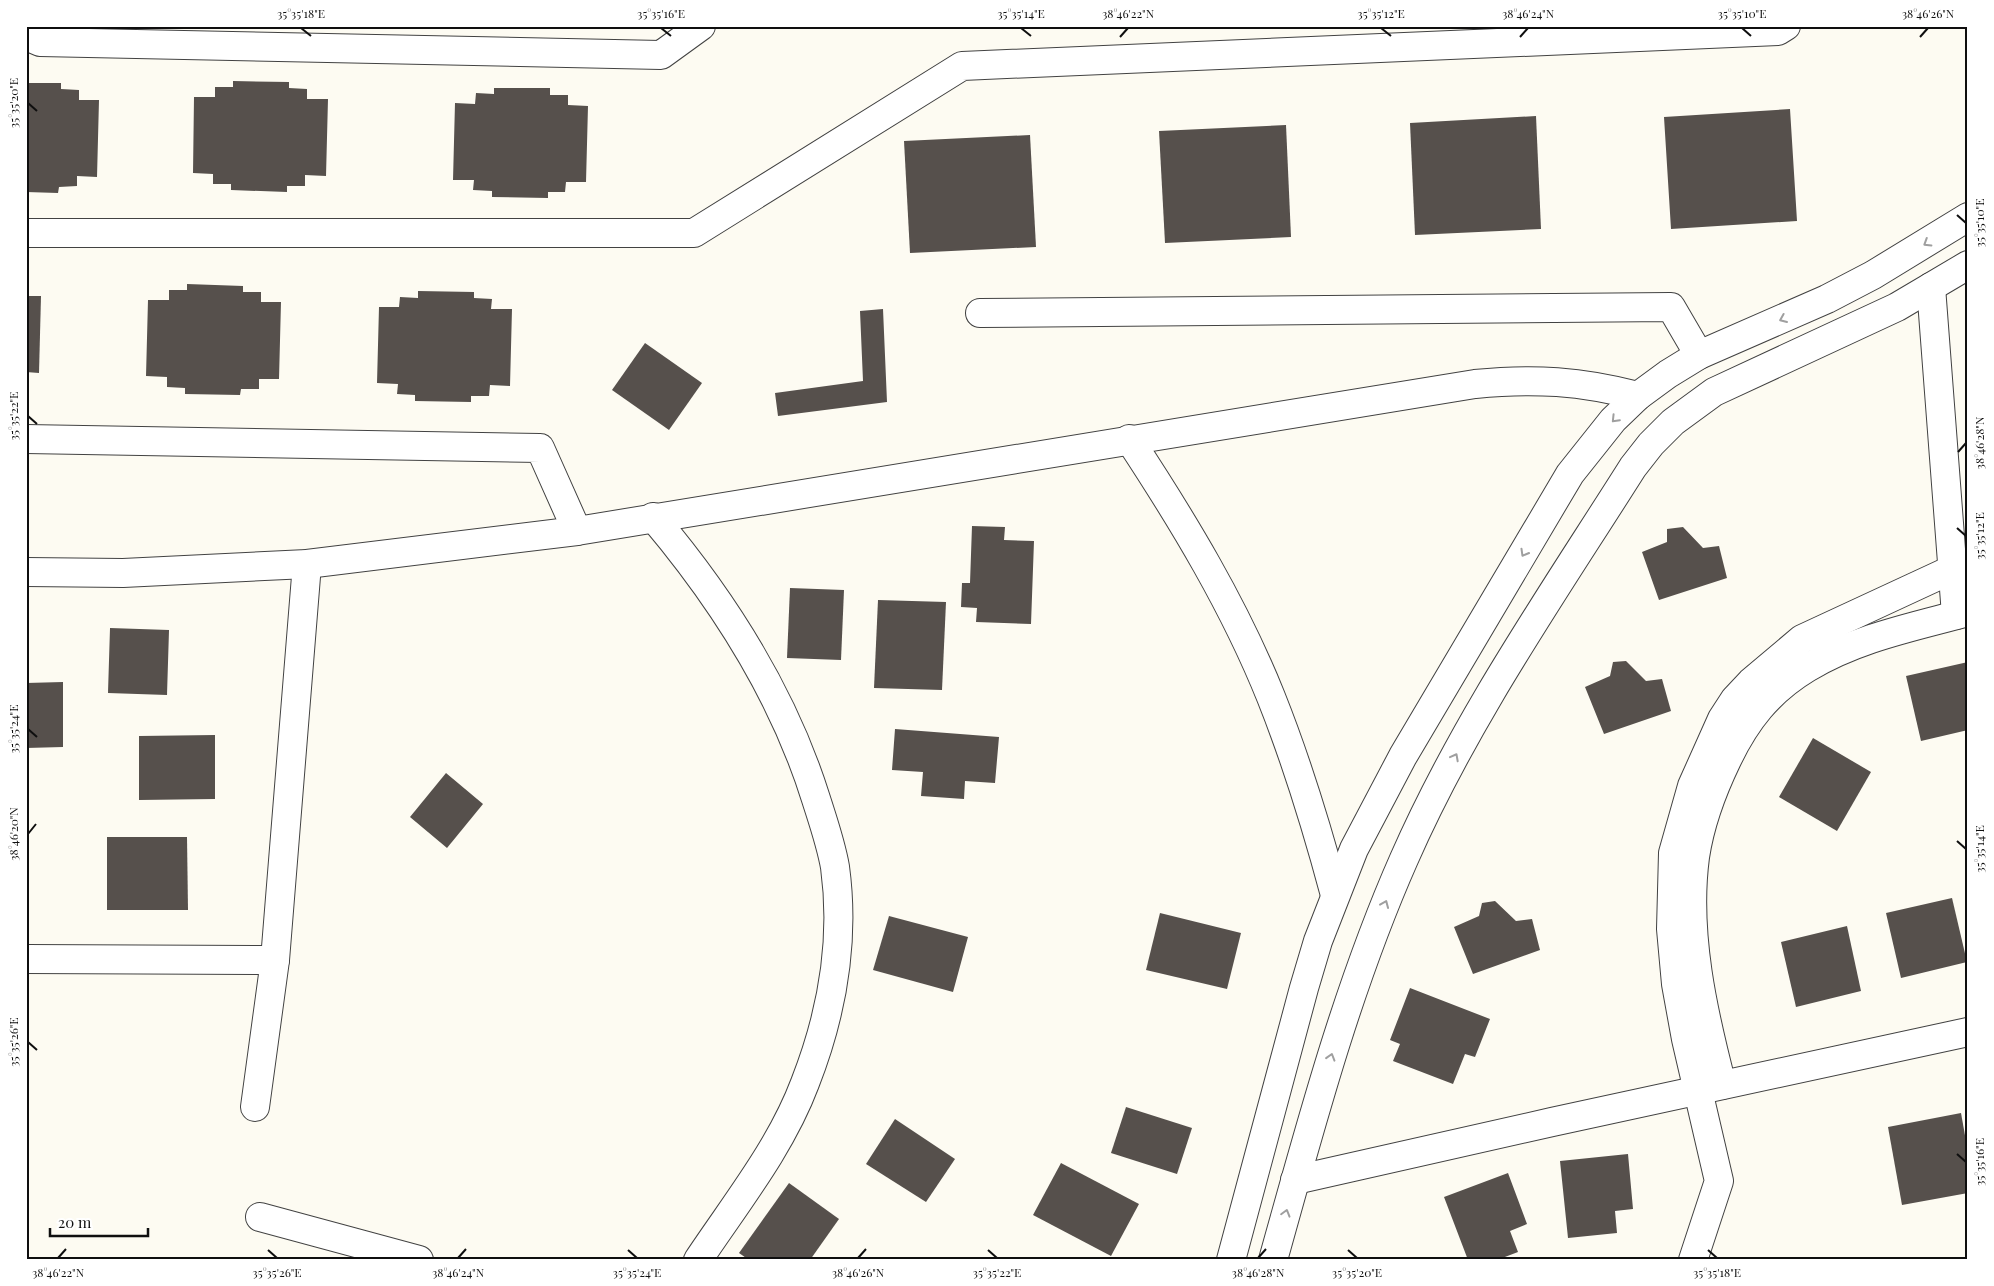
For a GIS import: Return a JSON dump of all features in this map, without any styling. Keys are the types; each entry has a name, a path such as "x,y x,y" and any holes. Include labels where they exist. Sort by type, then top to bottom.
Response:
{"street":[{"path":"26,36 40,42 661,55 701,26"},
{"path":"26,233 694,233 962,66 1778,31 1786,26"},
{"path":"1231,1260 1304,988 1335,895 1354,849 1394,771 1570,474 1608,427 1638,396 1699,355 1827,299 1873,275 1968,217"},
{"path":"1272,1260 1351,993 1376,924 1409,849 1436,791 1478,714 1633,467 1651,444 1673,422 1714,392 1897,307 1968,265"},
{"path":"1693,1260 1719,1181 1708,1034 1698,981 1694,892 1695,856 1719,778 1733,748 1750,719 1767,698 1806,668 1861,642 1962,614 1960,566 1931,287"},
{"path":"980,313 1671,307 1699,355"},
{"path":"26,572 123,573 307,564 577,531 1129,439 1475,384 1511,380 1547,380 1578,383 1638,396"},
{"path":"26,439 540,448 577,531"},
{"path":"1129,439 1177,512 1246,639 1293,753 1335,895"},
{"path":"653,517 719,600 773,692 798,748 824,823 834,866 838,908 834,984 822,1032 805,1084 770,1152 698,1260"},
{"path":"255,1107 275,960 307,564"},
{"path":"1711,1088 1686,1039 1676,984 1672,929 1673,853 1692,786 1722,719 1751,682 1802,639 1960,566"},
{"path":"26,959 275,960"},
{"path":"1295,1180 1968,1032"},
{"path":"260,1217 419,1260"}],"building":[{"path":"233,81 289,82 289,88 307,89 307,99 328,99 326,176 305,175 305,186 287,186 287,192 231,190 231,184 213,184 213,174 193,173 194,97 215,97 215,87 233,87"},
{"path":"26,83 61,83 61,89 79,90 79,100 99,100 97,177 77,176 77,186 59,187 58,193 26,192"},
{"path":"494,88 550,88 550,95 568,95 568,105 588,106 586,182 566,182 565,192 548,192 548,198 492,197 492,191 473,190 474,180 453,180 455,103 475,104 476,93 494,94"},
{"path":"1790,109 1797,221 1671,229 1664,117"},
{"path":"1536,116 1541,229 1415,235 1410,123"},
{"path":"1286,125 1291,237 1165,243 1159,131"},
{"path":"1030,135 1036,247 910,253 904,141"},
{"path":"187,284 243,286 243,292 261,292 261,302 281,302 279,379 259,379 259,389 241,389 240,395 185,394 185,388 167,387 167,377 146,376 148,300 169,300 169,290 187,290"},
{"path":"418,291 474,292 474,298 492,299 491,309 512,309 510,386 490,385 489,396 471,396 471,402 415,401 415,395 397,394 398,384 377,383 379,307 399,307 400,297 418,298"},
{"path":"26,296 41,296 39,373 26,372"},
{"path":"883,309 887,402 778,416 775,393 863,381 860,311"},
{"path":"645,343 702,383 669,430 612,390"},
{"path":"972,526 1005,527 1004,540 1034,541 1031,624 976,622 977,608 961,607 962,583 970,583"},
{"path":"1683,527 1703,548 1719,546 1727,578 1659,600 1642,552 1667,542 1667,529"},
{"path":"790,588 844,590 841,660 787,658"},
{"path":"878,600 946,602 942,690 874,688"},
{"path":"110,628 169,630 167,695 108,693"},
{"path":"1626,661 1646,681 1662,679 1671,711 1604,734 1585,687 1610,676 1613,662"},
{"path":"1968,662 1968,730 1921,741 1906,676"},
{"path":"63,682 63,747 26,748 26,683"},
{"path":"895,729 999,737 995,783 965,781 964,799 921,796 923,772 892,770"},
{"path":"215,735 215,799 139,800 139,736"},
{"path":"1813,738 1871,772 1837,831 1779,797"},
{"path":"446,773 483,804 447,848 410,817"},
{"path":"107,837 187,837 188,910 107,910"},
{"path":"1952,898 1967,962 1901,978 1886,913"},
{"path":"1495,901 1516,921 1532,919 1540,950 1473,974 1454,927 1479,916 1482,903"},
{"path":"1160,913 1241,933 1227,989 1146,970"},
{"path":"889,916 968,937 953,992 873,970"},
{"path":"1847,926 1861,991 1796,1007 1781,942"},
{"path":"1410,988 1490,1019 1475,1057 1465,1054 1453,1084 1393,1061 1400,1044 1390,1040"},
{"path":"1126,1107 1192,1128 1177,1174 1111,1153"},
{"path":"1961,1113 1968,1152 1968,1193 1902,1205 1888,1127"},
{"path":"895,1119 955,1159 926,1202 866,1164"},
{"path":"1628,1154 1633,1209 1615,1211 1617,1233 1568,1238 1560,1161"},
{"path":"1061,1163 1139,1204 1111,1256 1033,1215"},
{"path":"1508,1173 1527,1224 1510,1231 1518,1252 1497,1260 1468,1260 1444,1197"},
{"path":"789,1183 839,1219 810,1260 749,1260 739,1253"}]}
